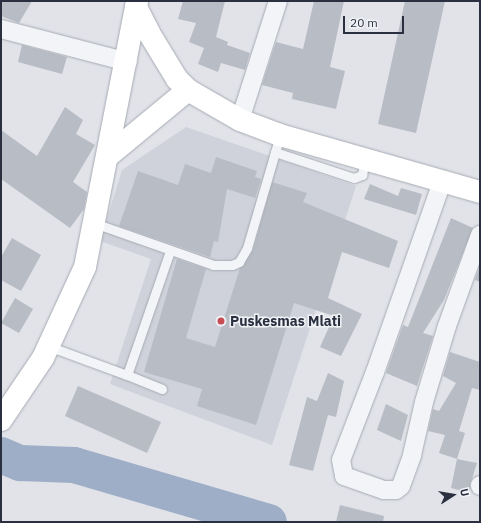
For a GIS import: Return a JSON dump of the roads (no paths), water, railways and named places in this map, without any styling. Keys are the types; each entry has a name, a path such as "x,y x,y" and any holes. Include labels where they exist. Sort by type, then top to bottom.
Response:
{"main road":[{"path":"1,420 48,346 85,267 128,62 137,4"},
{"path":"137,4 174,74 188,90 277,143 365,160 480,192"},
{"path":"108,156 188,90"}],"street":[{"path":"240,120 278,1"},
{"path":"1,29 128,62"},
{"path":"442,182 375,372 341,460 344,476 384,490 396,490 401,486 447,326 480,235"}],"lane":[{"path":"94,223 213,265 232,265 239,262 247,248 277,143"},
{"path":"127,375 170,251"},
{"path":"48,346 162,388"}],"waterway":[{"path":"1,455 20,463 74,465 269,522"}],"place":[{"name":"Puskesmas Mlati","path":"221,321"}]}
